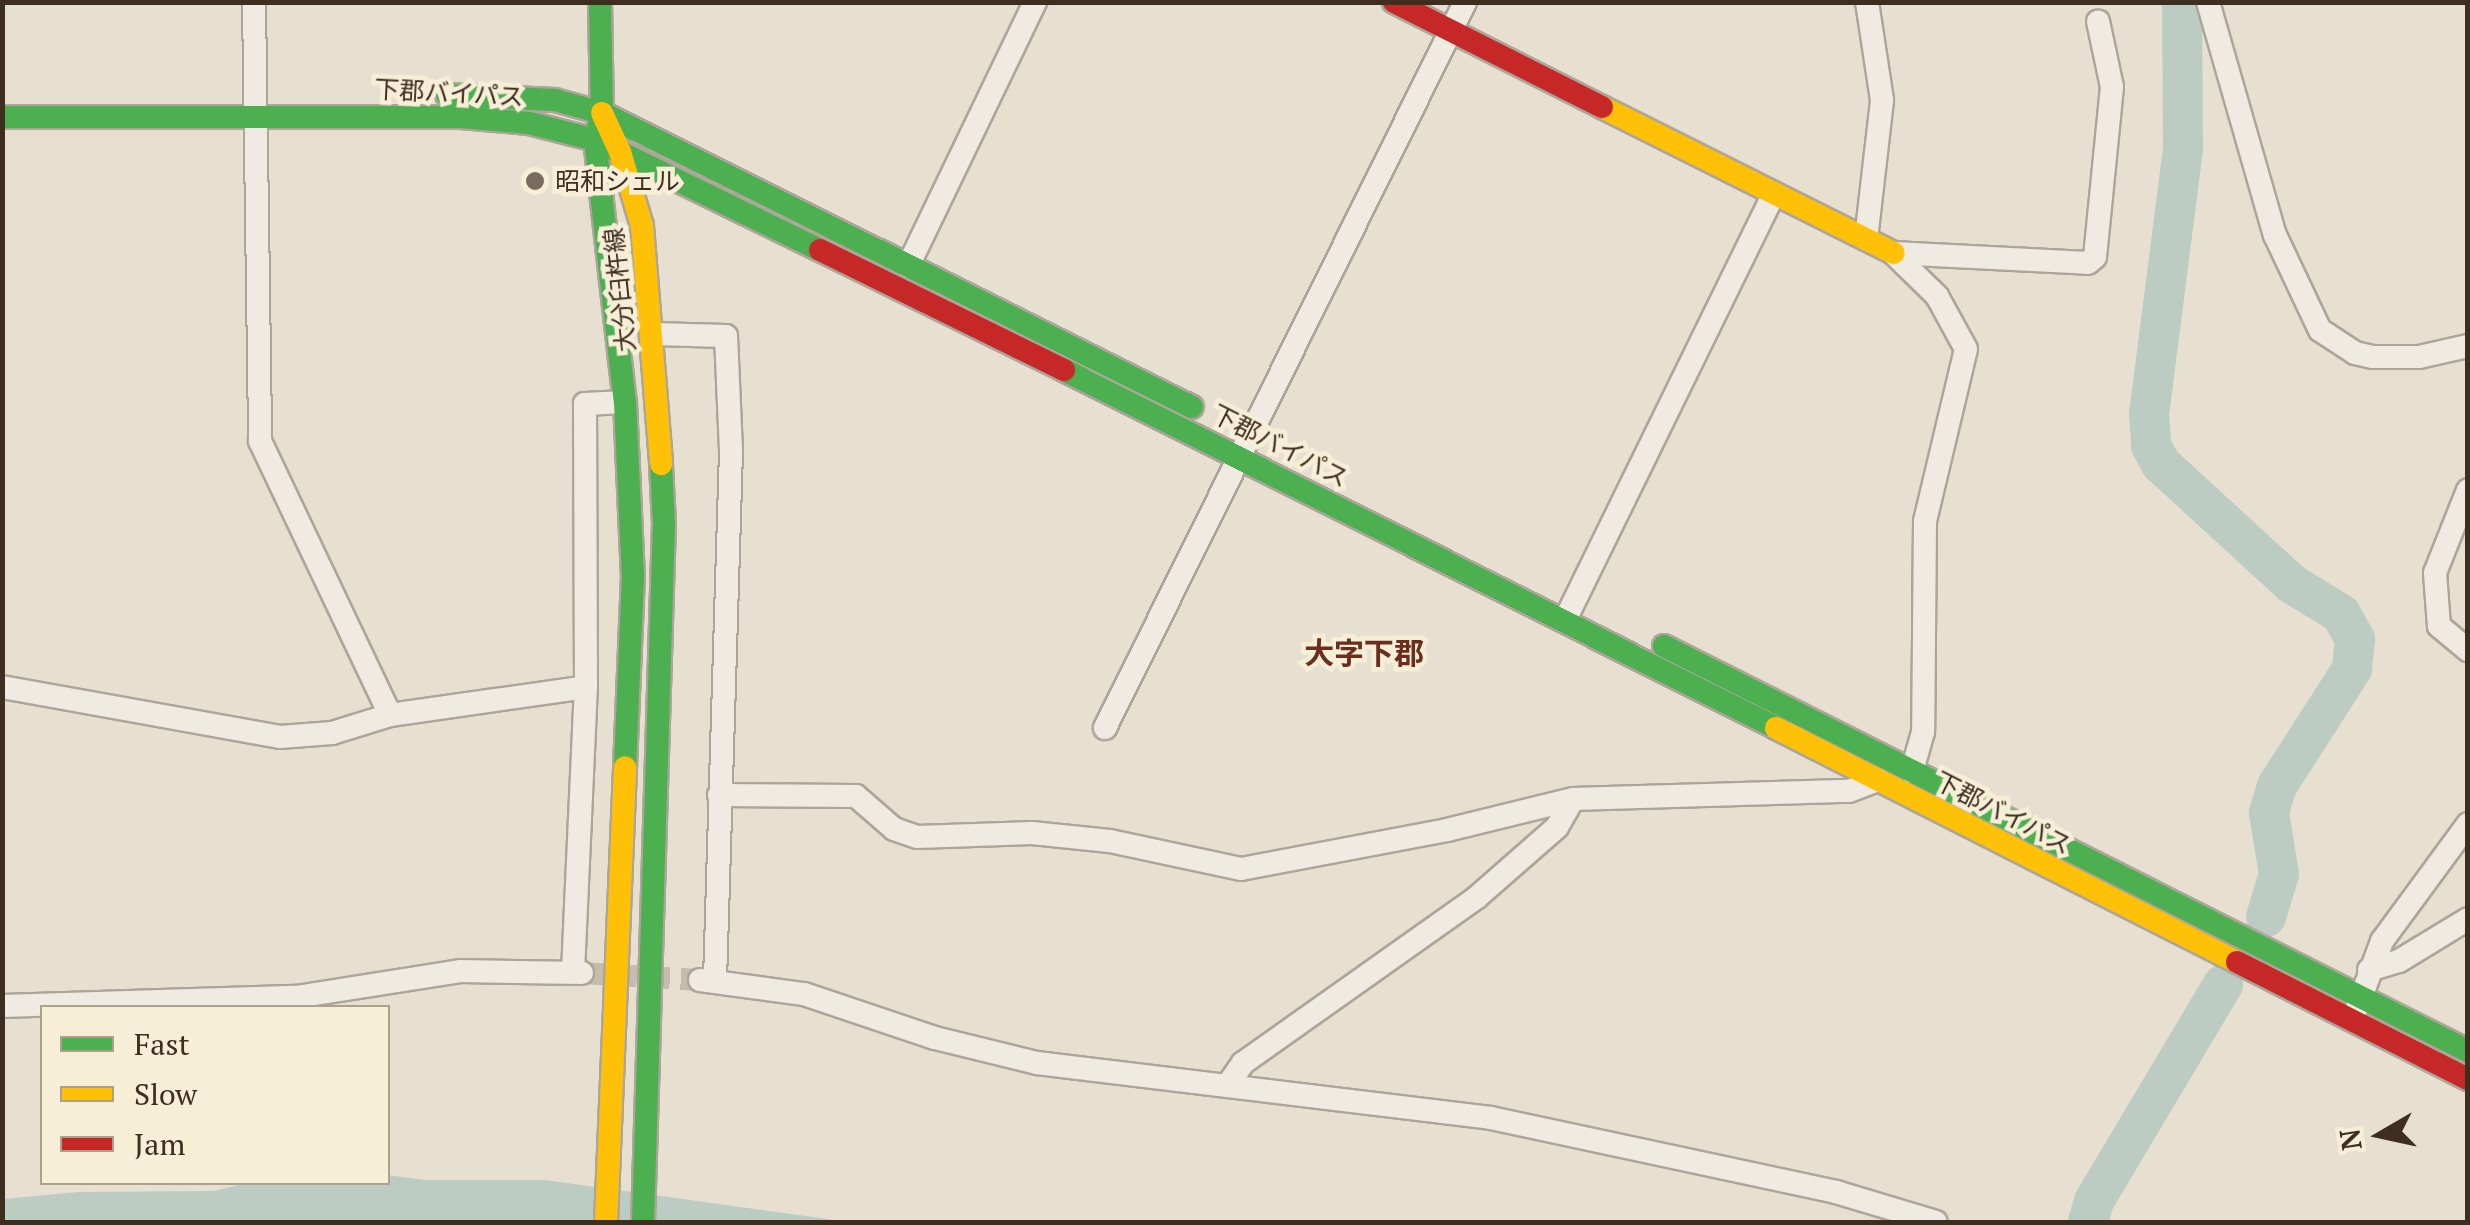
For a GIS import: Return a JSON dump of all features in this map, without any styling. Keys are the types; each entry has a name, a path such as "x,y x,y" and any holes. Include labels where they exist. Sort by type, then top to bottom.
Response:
{"street":[{"path":"254,2 260,441 390,715"},
{"path":"600,2 602,113"},
{"path":"908,266 1035,2"},
{"path":"1394,2 1893,253 1937,296 1966,349 1926,521 1923,732 1912,771"},
{"path":"1106,728 1240,436 1465,2"},
{"path":"1866,239 1882,100 1867,2"},
{"path":"2208,2 2275,234 2320,330 2355,353 2373,357 2408,358 2468,346"},
{"path":"1893,253 2088,263 2095,257 2112,87 2098,21"},
{"name":"下郡バイパス","path":"2,117 494,96 556,100 602,113 1240,436 1570,610 1912,771 2468,1051"},
{"name":"下郡バイパス","path":"2,97 254,105 496,119 595,140 1240,436"},
{"name":"大分臼杵線","path":"602,113 595,140 625,402 632,516 632,658 611,1044 606,1222"},
{"name":"大分臼杵線","path":"602,113 620,152 642,226 654,334 664,524 643,1222"},
{"path":"1570,610 1774,194"},
{"path":"654,334 726,336 730,450 708,981 804,994 935,1038 1037,1062 1491,1118 1836,1192 1936,1222"},
{"path":"58,1005 296,997 460,971 578,972 586,687 585,404 625,402"},
{"name":"下郡バイパス","path":"1318,470 1878,780 2468,1079"},
{"path":"2468,490 2435,574 2439,626 2468,650"},
{"path":"2,686 280,737 332,733 390,715 586,687"},
{"path":"718,795 856,796 894,829 917,837 1052,835 1110,841 1241,869 1447,830 1573,799 1849,791 1878,780"},
{"path":"1229,1083 1243,1063 1476,898 1557,827 1573,799"},
{"path":"2350,1021 2362,998 2369,970 2409,899 2468,824"},
{"path":"2369,970 2399,961 2468,919"},
{"path":"2,1006 40,1005"}],"shaded area":[{"path":"390,1175 424,1180 545,1180 849,1222 3,1222 3,1199 78,1192 214,1191 239,1185 390,1185"}],"waterway":[{"path":"2182,2 2183,149 2149,414 2151,446 2161,464 2292,584 2341,614 2355,639 2352,669 2277,786 2269,813 2279,874 2266,917"},
{"path":"2088,1222 2094,1201 2223,985"}],"tunnel":[{"path":"582,973 700,980"}],"traffic: fast":[{"path":"600,2 602,113"},
{"path":"447,95 555,100 602,113 1192,407"},
{"path":"2,117 461,117 529,123 595,140 820,250"},
{"path":"600,120 595,140 625,402 633,576 625,767"},
{"path":"1064,370 1776,728"},
{"path":"643,1222 664,524 661,464"},
{"path":"1664,646 2468,1051"}],"traffic: slow":[{"path":"1602,107 1893,253"},
{"path":"602,113 620,152 642,226 661,464"},
{"path":"1776,728 2237,962"},
{"path":"606,1222 625,767"}],"traffic: jam":[{"path":"1394,2 1602,107"},
{"path":"820,250 1064,370"},
{"path":"2237,962 2468,1079"}],"place":[{"name":"昭和シェル","path":"535,181"}],"district":[{"name":"大字下郡","path":"1364,653"}]}
